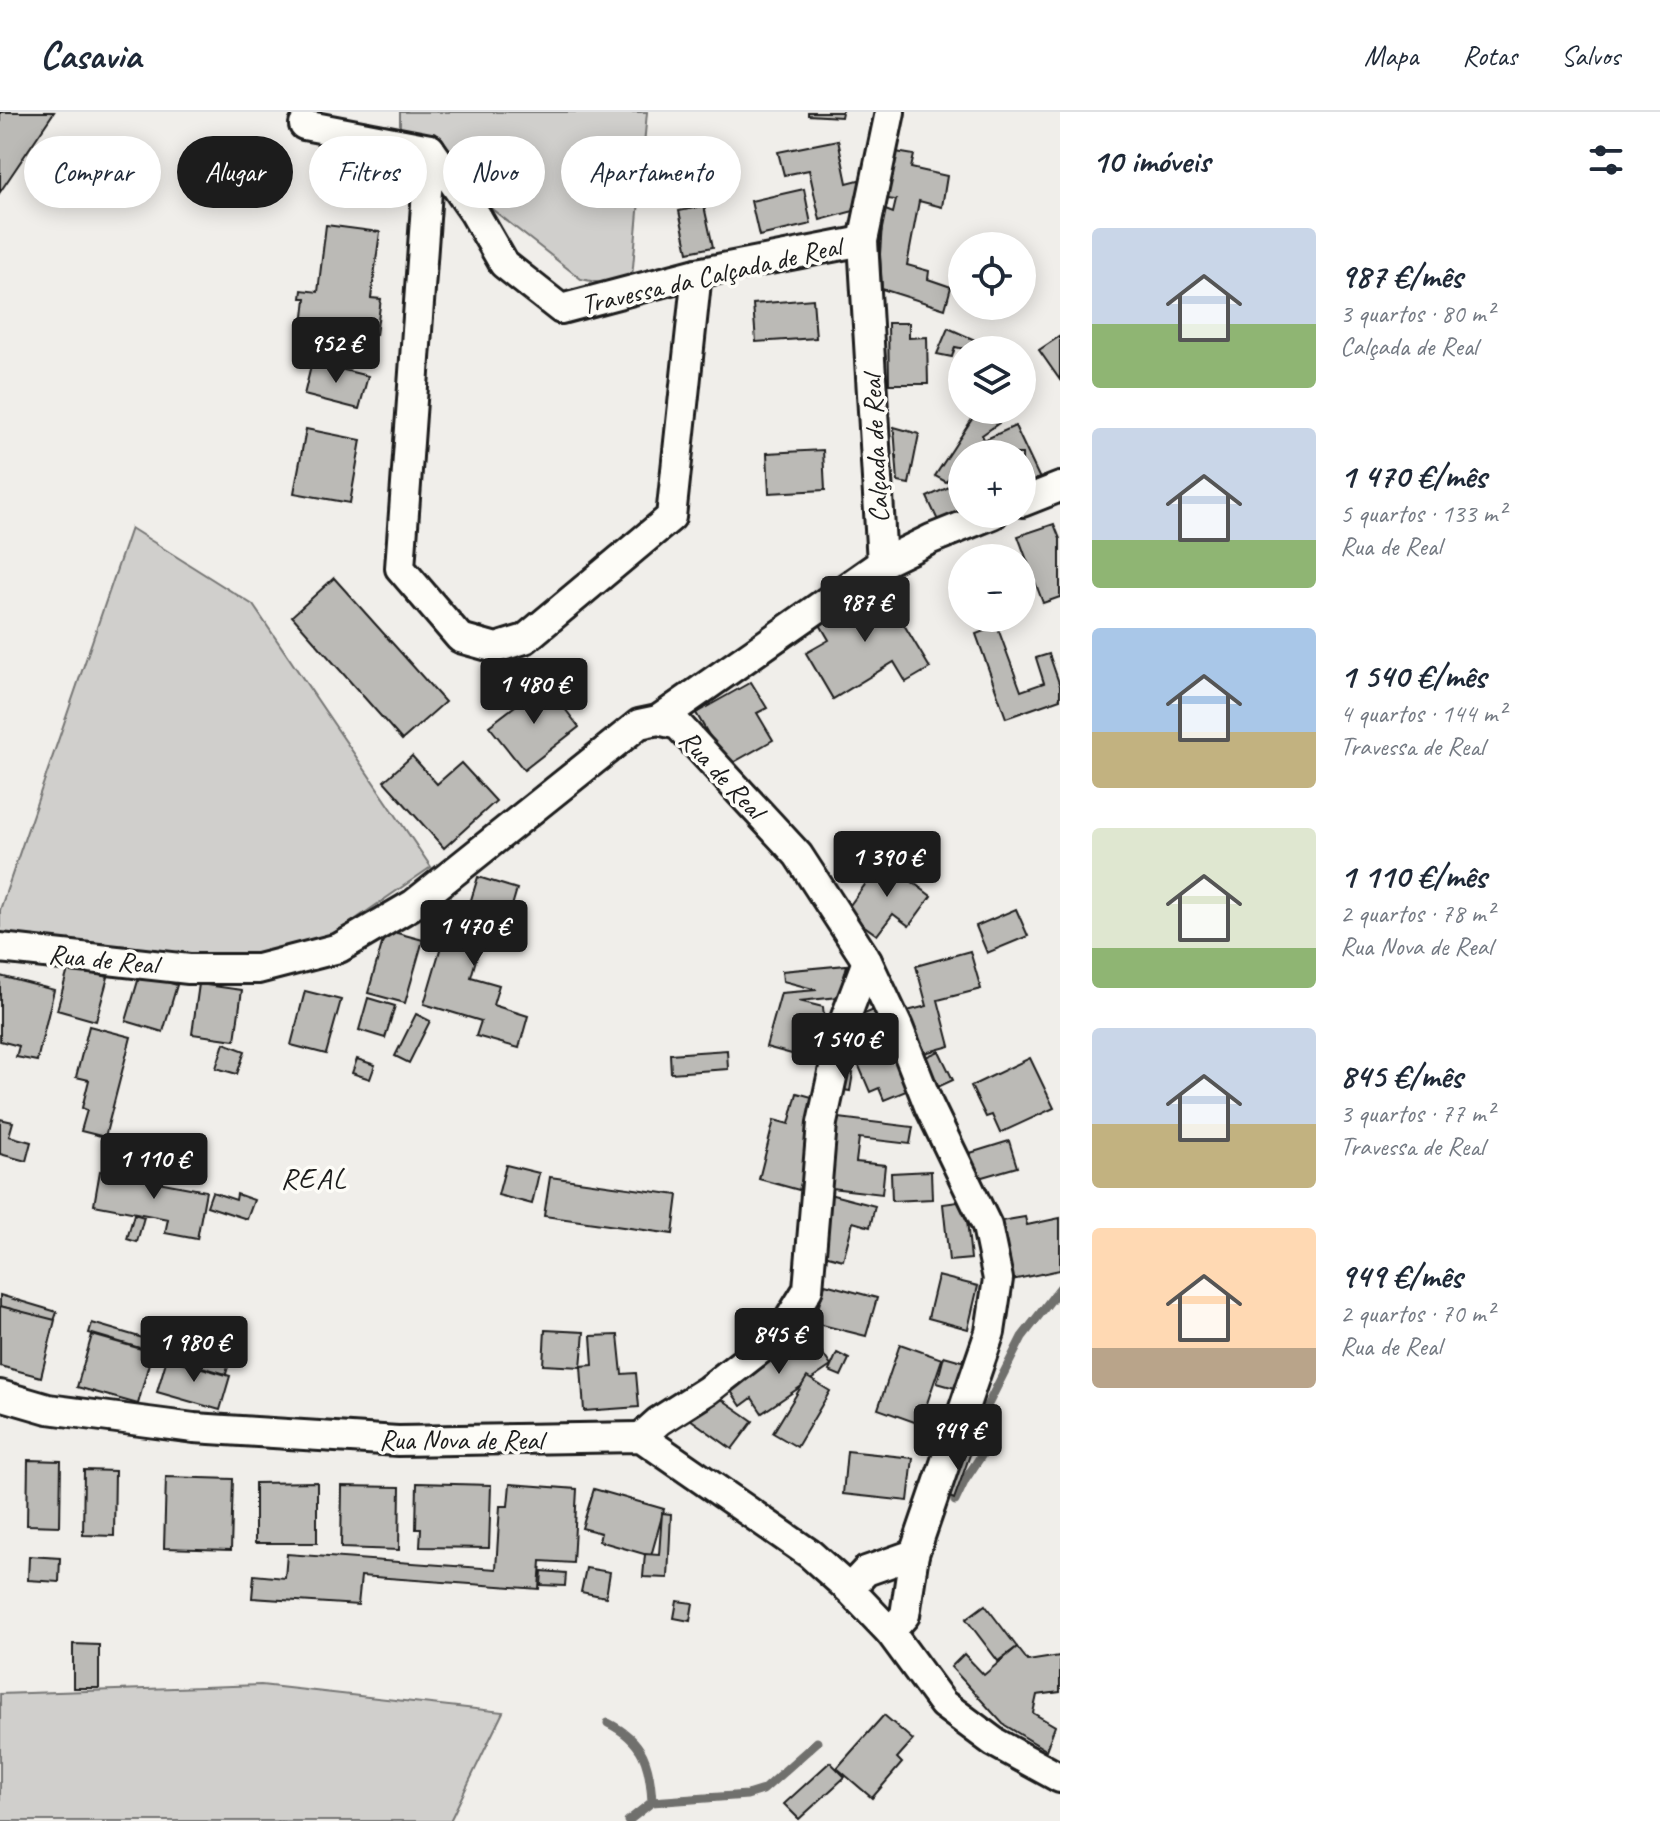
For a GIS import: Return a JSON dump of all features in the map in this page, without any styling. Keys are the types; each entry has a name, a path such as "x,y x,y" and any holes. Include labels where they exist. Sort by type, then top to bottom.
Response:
{"street":[{"name":"Calçada de Real","path":"658,720 882,563 863,241 890,112"},
{"path":"304,125 430,149 400,568 460,638 496,648 525,639 671,517 697,273"},
{"name":"Travessa da Calçada de Real","path":"430,149 474,212 504,264 561,309 697,273 863,241"},
{"path":"1036,496 1060,487"},
{"path":"882,563 958,528"},
{"name":"Rua de Real","path":"0,948 189,969 258,969 339,948 414,904 639,724 658,720 678,725 798,855 867,961 898,1027 929,1106 987,1226 998,1279 990,1332 914,1554 905,1615 890,1632"},
{"path":"867,961 844,1022 822,1123 808,1289 781,1333 641,1437 810,1554 890,1632 943,1704 994,1742 1060,1778"},
{"name":"Rua Nova de Real","path":"0,1395 48,1409 194,1428 398,1441 641,1437"},
{"path":"858,1598 866,1571 914,1554"}],"shaded area":[{"path":"400,112 647,112 645,136 561,136 561,208 638,208 631,289 581,279 490,208 545,208 545,136 443,136 443,171 427,158 427,136 400,136"},
{"path":"131,528 253,605 431,867 324,941 217,962 0,934 0,910"},
{"path":"261,1685 503,1712 450,1821 0,1821 0,1694"}],"building":[{"path":"0,112 54,112 38,136 24,136 24,156 0,192"},
{"path":"808,112 842,112 841,117 808,115"},
{"path":"838,140 847,183 866,178 861,209 820,220 809,170 784,175 778,152"},
{"path":"896,152 914,155 911,168 947,176 942,207 919,201 907,265 929,271 928,279 948,286 945,309 882,289 880,254 883,209 893,213 896,200 887,199"},
{"path":"804,189 811,224 759,236 751,201"},
{"path":"704,208 713,247 688,252 679,211"},
{"path":"326,225 380,232 371,298 381,299 376,335 303,326 306,298 301,298 302,290 318,292"},
{"path":"813,299 816,338 756,342 753,304"},
{"path":"888,323 909,323 909,338 927,337 928,384 889,384"},
{"path":"948,328 966,336 948,336 948,356 937,354"},
{"path":"1060,336 1060,380 1039,350"},
{"path":"312,362 368,376 359,409 304,395"},
{"path":"969,424 998,424 982,435 984,440 958,440"},
{"path":"1015,426 1022,440 984,440"},
{"path":"894,427 919,434 909,484 898,482"},
{"path":"306,429 361,440 350,503 294,493"},
{"path":"823,450 825,490 769,493 767,453"},
{"path":"948,456 948,480 946,482 935,476"},
{"path":"948,487 948,521 940,525 927,497"},
{"path":"1054,524 1060,539 1060,597 1043,603 1036,584 1036,544 1021,544 1018,536"},
{"path":"334,578 445,702 402,740 292,616"},
{"path":"880,585 930,668 906,682 894,662 833,699 806,653 829,640 818,621"},
{"path":"999,632 1021,691 1044,683 1036,658 1049,654 1060,686 1060,699 1006,718 976,634"},
{"path":"751,682 767,708 757,713 773,740 727,766 696,713"},
{"path":"545,683 579,727 524,770 489,726"},
{"path":"412,756 437,784 461,763 496,801 444,848 384,781"},
{"path":"883,860 931,896 909,926 893,914 877,935 845,912"},
{"path":"478,877 517,889 509,916 490,911 471,977 499,985 493,1005 528,1016 519,1048 476,1036 481,1021 424,1004 452,909 467,913"},
{"path":"1016,909 1028,936 987,953 976,926"},
{"path":"386,930 423,940 405,1003 368,993"},
{"path":"970,951 981,989 938,1000 950,1046 910,1057 899,1013 927,1006 916,966"},
{"path":"847,965 839,997 799,1001 823,1007 826,1040 822,1054 799,1056 766,1047 781,993 817,990 783,981 782,971"},
{"path":"69,966 108,977 96,1021 57,1010"},
{"path":"140,974 177,985 163,1032 126,1021"},
{"path":"0,976 54,990 37,1061 16,1057 19,1046 0,1041"},
{"path":"199,984 242,990 235,1040 192,1034"},
{"path":"305,991 341,1000 326,1054 291,1045"},
{"path":"368,998 395,1006 385,1038 359,1030"},
{"path":"876,1009 911,1089 884,1100 879,1088 870,1092 841,1024"},
{"path":"416,1014 430,1021 409,1063 395,1056"},
{"path":"89,1026 131,1037 105,1137 81,1131 87,1110 82,1108 89,1080 76,1077"},
{"path":"224,1043 245,1051 237,1074 216,1068"},
{"path":"727,1050 728,1069 671,1073 670,1054"},
{"path":"939,1051 953,1080 927,1092 914,1062"},
{"path":"1030,1058 1054,1108 1000,1133 992,1115 986,1117 971,1086"},
{"path":"357,1059 375,1065 370,1079 352,1073"},
{"path":"840,1071 853,1073 850,1091 837,1089"},
{"path":"797,1093 823,1100 799,1190 759,1179 774,1120 789,1124"},
{"path":"831,1117 913,1127 910,1144 859,1138 856,1162 885,1165 882,1194 823,1187"},
{"path":"0,1119 13,1122 9,1136 31,1142 26,1161 0,1154"},
{"path":"1009,1141 1017,1167 975,1179 967,1154"},
{"path":"506,1165 539,1173 532,1204 498,1195"},
{"path":"100,1171 206,1191 197,1239 165,1233 168,1219 94,1205"},
{"path":"931,1171 932,1199 892,1201 891,1173"},
{"path":"550,1177 678,1195 673,1234 544,1216"},
{"path":"212,1192 236,1200 237,1194 254,1200 247,1219 207,1206"},
{"path":"829,1194 875,1206 870,1227 853,1222 843,1260 813,1252"},
{"path":"965,1201 971,1259 949,1261 943,1204"},
{"path":"134,1214 144,1217 137,1242 127,1239"},
{"path":"1025,1217 1027,1225 1060,1218 1060,1270 1007,1281 995,1222"},
{"path":"938,1276 978,1286 968,1329 928,1318"},
{"path":"825,1284 877,1298 866,1336 814,1323"},
{"path":"0,1295 57,1312 54,1321 0,1306"},
{"path":"0,1306 55,1320 41,1377 0,1366"},
{"path":"92,1323 153,1341 150,1351 89,1333"},
{"path":"168,1329 233,1348 226,1374 160,1355"},
{"path":"545,1330 584,1332 581,1367 543,1365"},
{"path":"92,1335 152,1352 138,1404 77,1387"},
{"path":"618,1335 622,1374 636,1373 639,1407 584,1411 581,1366 593,1365 591,1336"},
{"path":"795,1339 804,1353 817,1345 831,1366 762,1413 752,1398 741,1406 727,1385"},
{"path":"900,1344 942,1359 920,1424 878,1409"},
{"path":"837,1353 849,1359 841,1376 829,1371"},
{"path":"944,1356 969,1363 962,1390 937,1383"},
{"path":"167,1358 230,1376 220,1410 157,1392"},
{"path":"807,1377 830,1391 797,1447 773,1433"},
{"path":"710,1391 753,1421 732,1449 690,1419"},
{"path":"964,1443 971,1452 954,1499 945,1495"},
{"path":"847,1451 913,1458 908,1501 843,1494"},
{"path":"28,1460 61,1461 60,1526 27,1525"},
{"path":"84,1470 115,1471 114,1536 83,1535"},
{"path":"166,1477 233,1479 231,1550 164,1548"},
{"path":"317,1482 317,1543 255,1543 255,1483"},
{"path":"417,1483 491,1485 489,1548 420,1547 421,1529 416,1529"},
{"path":"510,1484 577,1489 573,1563 541,1561 539,1589 361,1576 358,1605 252,1598 254,1575 285,1578 287,1554 496,1569 500,1506 508,1506"},
{"path":"342,1486 400,1487 399,1550 341,1548"},
{"path":"594,1489 664,1509 651,1556 599,1541 601,1533 582,1528"},
{"path":"662,1513 671,1514 668,1578 643,1577 645,1554 659,1555"},
{"path":"29,1556 60,1558 59,1582 28,1580"},
{"path":"586,1568 610,1572 606,1597 581,1592"},
{"path":"542,1571 566,1573 565,1586 541,1585"},
{"path":"677,1601 693,1603 690,1621 674,1618"},
{"path":"985,1605 1017,1647 998,1661 966,1619"},
{"path":"73,1644 99,1645 99,1688 73,1688"},
{"path":"1017,1647 1028,1661 1060,1656 1060,1692 1037,1695 1033,1713 1055,1726 1046,1750 1003,1724 951,1667 964,1654 984,1675"},
{"path":"884,1715 913,1740 897,1758 902,1763 872,1798 837,1768"},
{"path":"830,1762 845,1777 799,1819 784,1804"}],"waterway":[{"path":"955,1501 987,1447 976,1428 1022,1337 1060,1288"},
{"path":"608,1723 630,1738 643,1755 652,1802 747,1795 763,1790 817,1742"},
{"path":"628,1821 652,1802"}],"district":[{"name":"REAL","path":"314,1178"}]}
